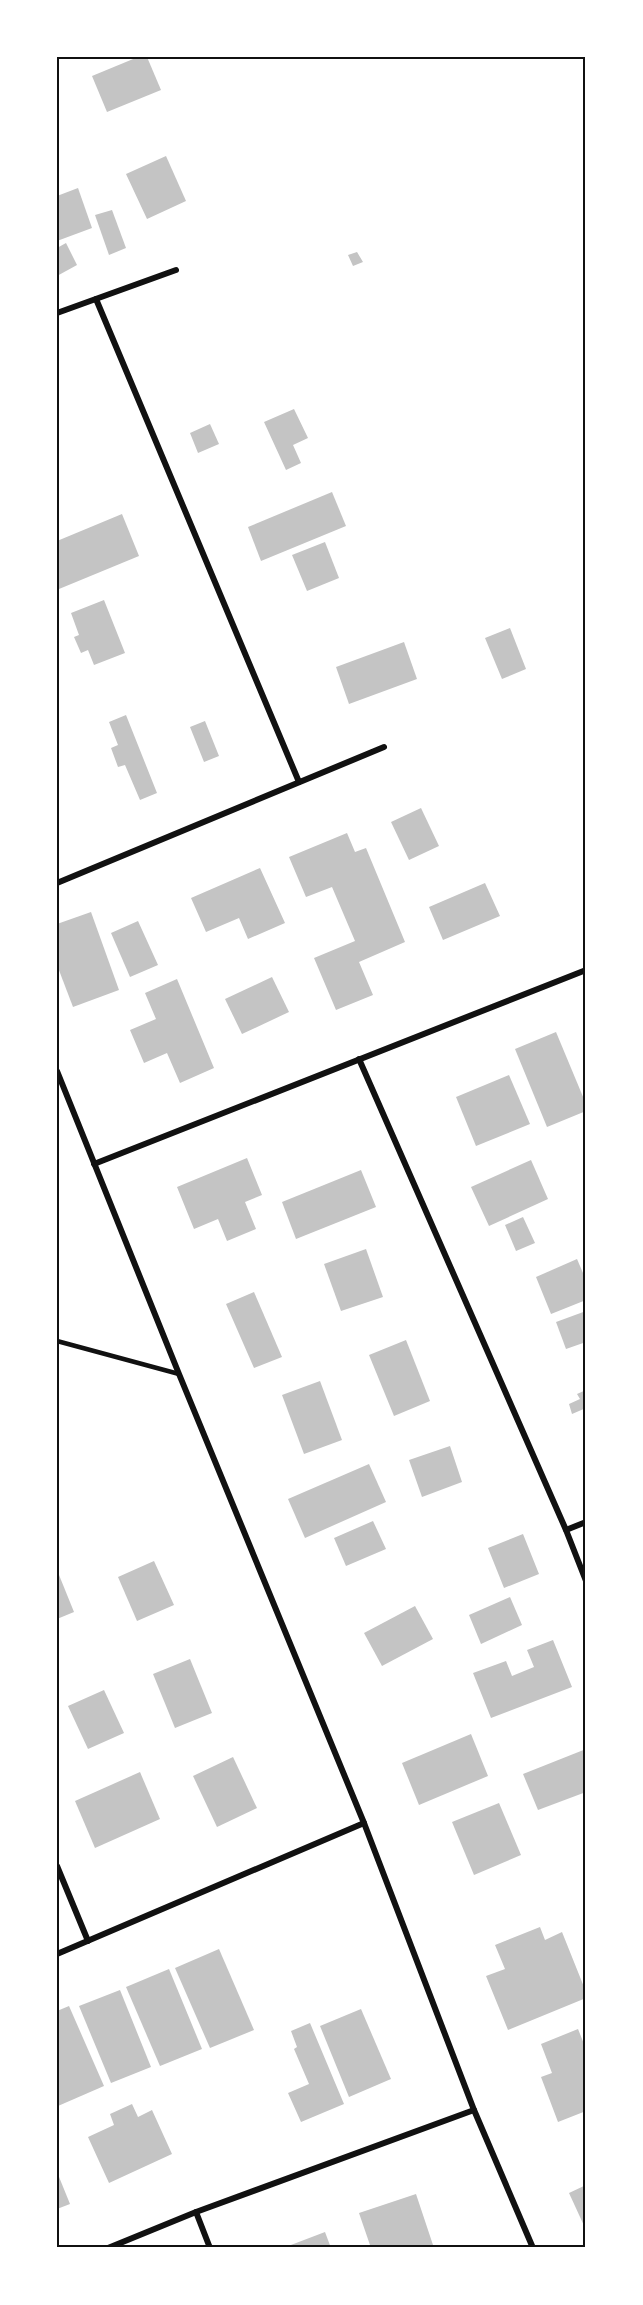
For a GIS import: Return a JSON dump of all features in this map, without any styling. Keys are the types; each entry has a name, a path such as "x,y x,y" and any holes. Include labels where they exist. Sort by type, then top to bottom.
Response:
{"street":[{"path":"57,313 176,270"},
{"path":"96,300 299,782"},
{"path":"57,883 384,747"},
{"path":"94,1164 586,970"},
{"path":"359,1059 566,1530 586,1581"},
{"path":"57,1071 364,1823 474,2110 533,2248"},
{"path":"566,1530 586,1522"},
{"path":"57,1954 364,1823"},
{"path":"57,1866 88,1941"},
{"path":"108,2248 196,2212 474,2110"},
{"path":"196,2212 210,2248"}],"lane":[{"path":"57,1341 179,1374"}],"building":[{"path":"138,57 147,57 161,90 107,112 92,76"},
{"path":"166,156 186,201 147,219 126,174"},
{"path":"78,188 92,228 57,241 57,196"},
{"path":"112,210 126,248 109,255 95,215"},
{"path":"66,243 77,265 57,276 57,248"},
{"path":"357,252 363,262 353,266 348,255"},
{"path":"294,409 308,438 293,445 301,463 286,470 264,422"},
{"path":"210,424 219,444 198,453 190,433"},
{"path":"332,492 346,526 261,561 248,527"},
{"path":"122,514 139,556 59,589 57,541"},
{"path":"325,542 339,578 307,591 292,555"},
{"path":"104,600 125,653 94,665 88,650 81,653 74,637 79,635 71,613"},
{"path":"510,628 526,669 502,679 485,638"},
{"path":"404,642 417,679 349,704 336,667"},
{"path":"126,715 157,793 140,800 125,765 118,767 111,748 118,745 109,722"},
{"path":"205,721 219,756 204,762 190,727"},
{"path":"421,808 439,846 409,860 391,822"},
{"path":"347,833 355,852 366,848 405,942 359,962 373,995 336,1010 314,958 355,941 332,887 306,897 289,857"},
{"path":"260,868 285,923 248,939 239,918 206,932 191,898"},
{"path":"485,883 500,916 443,940 429,907"},
{"path":"91,912 119,990 73,1007 57,965 57,924"},
{"path":"138,921 158,965 130,977 111,933"},
{"path":"272,977 289,1012 242,1034 225,999"},
{"path":"177,979 214,1068 180,1083 167,1053 144,1063 130,1030 156,1019 145,993"},
{"path":"556,1032 586,1104 586,1111 547,1127 515,1049"},
{"path":"509,1075 530,1124 476,1146 456,1097"},
{"path":"247,1158 262,1195 245,1202 256,1229 227,1241 218,1219 194,1229 177,1187"},
{"path":"531,1160 548,1199 489,1226 471,1187"},
{"path":"361,1170 376,1207 296,1239 282,1202"},
{"path":"523,1217 535,1243 516,1251 505,1225"},
{"path":"366,1249 383,1297 341,1311 324,1264"},
{"path":"577,1259 586,1280 586,1300 551,1314 536,1277"},
{"path":"254,1292 282,1357 254,1368 226,1304"},
{"path":"586,1311 586,1342 566,1349 556,1322"},
{"path":"406,1340 430,1401 394,1416 369,1355"},
{"path":"320,1381 342,1440 304,1454 282,1395"},
{"path":"586,1390 586,1408 572,1414 569,1404 580,1399 577,1394"},
{"path":"450,1446 462,1482 422,1497 409,1460"},
{"path":"369,1464 386,1502 305,1538 288,1499"},
{"path":"373,1521 386,1549 346,1566 334,1538"},
{"path":"523,1534 539,1574 504,1588 488,1548"},
{"path":"154,1561 174,1605 137,1621 118,1577"},
{"path":"57,1570 74,1612 57,1619"},
{"path":"510,1597 522,1625 481,1644 469,1615"},
{"path":"415,1606 433,1639 382,1666 364,1633"},
{"path":"553,1640 572,1687 491,1718 473,1673 506,1661 512,1676 534,1667 527,1650"},
{"path":"190,1659 212,1713 175,1728 153,1674"},
{"path":"104,1690 124,1733 88,1749 68,1706"},
{"path":"471,1734 488,1776 419,1805 402,1763"},
{"path":"586,1749 586,1792 538,1810 523,1774"},
{"path":"233,1757 257,1808 217,1827 193,1776"},
{"path":"140,1772 160,1819 95,1848 75,1801"},
{"path":"499,1803 521,1855 474,1875 452,1822"},
{"path":"540,1927 545,1940 562,1932 586,1992 586,1998 508,2030 486,1976 505,1969 495,1945"},
{"path":"219,1949 254,2030 210,2048 175,1968"},
{"path":"169,1969 202,2049 160,2066 126,1987"},
{"path":"120,1990 151,2067 111,2083 79,2006"},
{"path":"69,2006 104,2086 58,2106 57,2011"},
{"path":"361,2009 391,2079 349,2097 320,2026"},
{"path":"310,2023 344,2104 301,2122 288,2093 309,2084 294,2049 297,2047 291,2031"},
{"path":"578,2029 586,2049 586,2111 558,2122 541,2077 552,2073 541,2044"},
{"path":"132,2104 138,2117 152,2110 172,2154 109,2183 88,2137 114,2125 110,2114"},
{"path":"57,2172 70,2204 57,2209"},
{"path":"586,2185 586,2230 569,2193"},
{"path":"416,2194 434,2248 371,2248 359,2213"},
{"path":"325,2232 331,2248 283,2248"}]}
